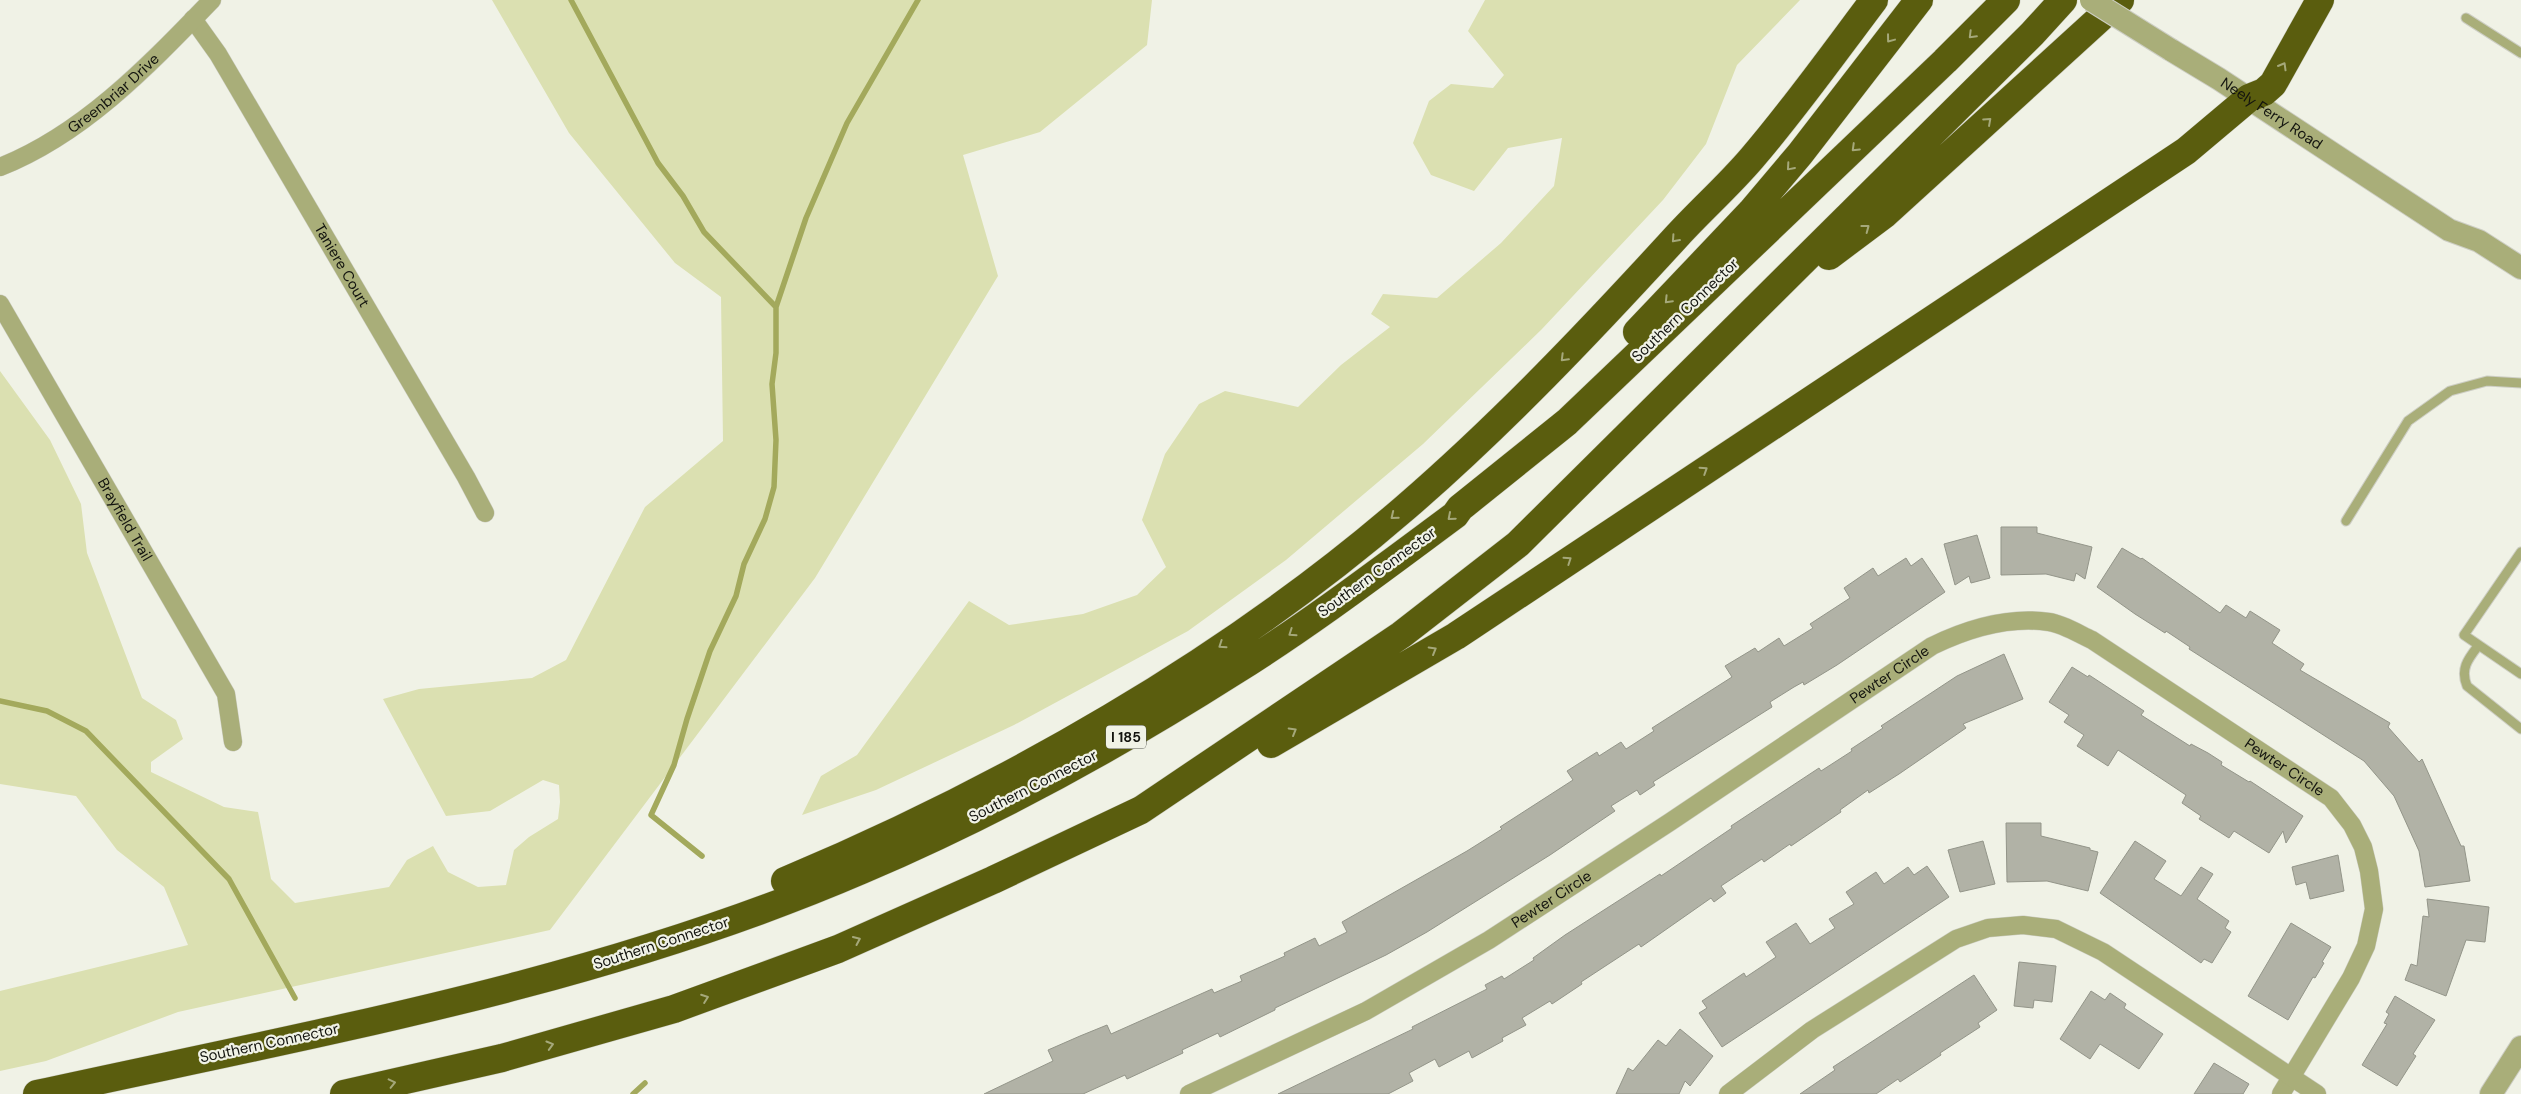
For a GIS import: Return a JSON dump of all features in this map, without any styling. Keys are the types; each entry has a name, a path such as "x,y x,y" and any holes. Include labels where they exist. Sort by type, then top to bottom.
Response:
{"highway":[{"path":"1704,207 1856,0"},
{"path":"444,1005 684,920 836,859 998,780 1063,744 1204,658 1280,605 1406,507 1538,384 1750,160 1874,0"},
{"path":"1481,491 1512,455 1602,368 1751,212 1806,146 1919,0"},
{"name":"Southern Connector","path":"37,1094 444,1005 578,970 722,924 862,871 992,809 1116,743 1234,672 1350,593 1455,515 1481,491 1567,422 2006,0"},
{"path":"1140,810 1401,635 1518,544 2032,34 2063,0"},
{"path":"1744,320 1885,214 2120,0"},
{"path":"344,1094 502,1058 674,1009 838,949 993,880 1235,765 1456,636 2186,151 2249,98 2264,92 2272,84 2320,0"}],"street":[{"name":"Greenbriar Drive","path":"0,168 39,149 86,117 154,60 212,0"},
{"name":"Neely Ferry Road","path":"2091,0 2249,98 2449,230 2468,250 2521,283"},
{"name":"Taniere Court","path":"193,19 228,72 462,469 485,513"},
{"name":"Neely Ferry Road","path":"2449,230 2479,241 2517,260"},
{"name":"Brayfield Trail","path":"0,304 226,694 234,742"},
{"name":"Pewter Circle","path":"1188,1094 1366,1011 1489,940 1670,822 1932,646 1963,631 2012,620 2051,622 2092,640 2331,798 2352,825 2364,847 2374,910 2366,946 2351,978 2281,1094"},
{"path":"1728,1094 1812,1030 1956,939 1988,928 2023,925 2056,929 2103,952 2317,1094"},
{"path":"2491,1094 2521,1047"}],"lane":[{"path":"2466,18 2521,53"},
{"path":"2346,521 2408,421 2450,390 2487,381 2521,383"},
{"path":"2521,552 2464,635 2521,674"},
{"path":"2478,646 2466,662 2464,678 2467,686 2521,729"}],"green space":[{"path":"492,0 1152,0 1147,45 1040,132 963,155 998,276 815,578 550,930 178,1012 46,1061 0,1071 0,991 188,945 164,887 117,850 76,796 0,784 0,371 50,440 81,504 87,553 142,698 176,720 183,739 151,762 151,772 224,807 258,812 271,879 295,903 389,887 407,860 433,846 448,872 478,887 506,885 514,850 529,837 558,819 559,785 543,780 490,811 446,816 383,699 419,689 532,678 566,660 645,507 723,441 721,297 675,263 569,133"},
{"path":"1485,0 1800,0 1737,65 1706,144 1663,200 1542,329 1423,444 1286,560 1188,631 1014,725 876,790 802,815 821,776 857,755 969,601 1009,625 1083,614 1137,595 1166,567 1142,520 1165,454 1199,404 1225,391 1298,407 1341,365 1390,327 1371,314 1383,294 1437,298 1501,243 1554,186 1562,138 1508,148 1474,191 1431,175 1413,143 1429,101 1451,84 1493,88 1504,75 1468,31"}],"building":[{"path":"2001,527 2037,527 2037,533 2092,547 2085,579 2076,573 2074,581 2046,574 2001,575"},
{"path":"1977,535 1990,578 1971,583 1969,576 1955,585 1944,544"},
{"path":"2122,548 2142,558 2220,613 2226,605 2246,618 2250,611 2280,630 2272,643 2304,664 2300,670 2390,723 2388,727 2419,762 2422,759 2461,846 2464,846 2470,881 2425,887 2419,851 2394,796 2364,761 2189,649 2190,647 2166,631 2165,633 2135,614 2097,587"},
{"path":"1906,558 1911,566 1922,558 1945,592 1837,665 1804,685 1803,682 1770,702 1772,707 1653,782 1655,785 1640,795 1637,790 1611,806 1615,811 1550,855 1427,932 1386,955 1275,1008 1275,1010 1220,1037 1218,1033 1182,1050 1183,1053 1127,1079 1125,1075 1083,1094 984,1094 1053,1061 1048,1050 1107,1025 1111,1034 1212,989 1214,993 1242,981 1240,976 1285,956 1284,953 1315,938 1319,946 1347,932 1342,922 1502,829 1500,827 1573,780 1567,771 1597,752 1599,756 1621,742 1626,749 1654,731 1652,728 1732,677 1725,666 1755,648 1758,652 1779,638 1784,646 1813,628 1810,624 1850,598 1844,588 1873,568 1878,576"},
{"path":"2004,654 2023,699 1963,724 1966,728 1899,774 1869,793 1868,790 1840,810 1841,812 1791,846 1790,844 1764,862 1762,859 1721,886 1726,893 1714,902 1711,898 1641,947 1639,944 1581,982 1582,984 1552,1004 1550,1001 1522,1018 1526,1025 1502,1038 1503,1041 1472,1058 1469,1051 1439,1067 1435,1059 1409,1073 1413,1081 1388,1094 1278,1094 1413,1029 1412,1027 1487,989 1485,985 1502,976 1504,979 1534,960 1533,958 1565,935 1660,874 1661,876 1732,828 1731,826 1819,768 1821,771 1852,751 1851,749 1883,728 1881,726 1957,676"},
{"path":"2072,667 2088,677 2089,675 2144,711 2141,715 2190,746 2191,744 2208,753 2222,762 2221,765 2250,781 2303,816 2286,843 2283,831 2269,853 2234,831 2229,838 2199,819 2201,816 2182,803 2186,795 2118,750 2108,766 2077,746 2084,735 2064,722 2069,715 2049,702"},
{"path":"2006,823 2041,823 2041,836 2090,848 2090,850 2098,852 2088,891 2047,881 2007,882"},
{"path":"1983,841 1995,884 1960,892 1948,850"},
{"path":"2135,841 2166,861 2154,879 2181,896 2201,867 2213,874 2197,899 2229,921 2225,928 2231,932 2212,963 2204,959 2201,963 2100,893"},
{"path":"2338,855 2344,891 2310,899 2306,882 2296,885 2292,867"},
{"path":"1927,866 1949,897 1722,1047 1699,1013 1707,1008 1702,1001 1744,973 1746,977 1776,957 1766,942 1796,923 1810,944 1835,928 1829,919 1854,904 1846,892 1876,872 1884,884 1908,867 1914,875"},
{"path":"2427,899 2489,907 2485,942 2466,940 2446,996 2405,980 2411,964 2417,966 2423,916 2429,917"},
{"path":"2291,923 2331,947 2322,962 2324,963 2315,978 2313,977 2288,1020 2248,996"},
{"path":"2019,962 2056,966 2052,1002 2034,1000 2033,1008 2014,1006"},
{"path":"1974,975 1997,1010 1978,1023 1980,1027 1940,1053 1941,1055 1900,1082 1898,1079 1876,1094 1800,1094 1835,1070 1833,1067"},
{"path":"2091,991 2105,1000 2110,993 2126,1004 2124,1008 2163,1034 2139,1069 2100,1044 2090,1059 2060,1039"},
{"path":"2395,996 2435,1020 2413,1054 2416,1056 2397,1086 2362,1065 2387,1024 2384,1023 2389,1014 2386,1012"},
{"path":"1680,1029 1713,1056 1690,1086 1685,1081 1679,1094 1616,1094 1628,1068 1633,1071 1658,1040 1666,1046"},
{"path":"2214,1063 2249,1084 2243,1094 2194,1094"}],"waterway":[{"path":"571,0 658,163 683,196 704,232 776,307"},
{"path":"702,856 651,815 674,765 710,651 736,596 744,564 765,519 774,487 776,440 772,384 776,353 776,307 806,218 847,123 918,0"},
{"path":"0,701 47,711 86,731 229,879 295,998"},
{"path":"633,1094 645,1083"}]}
